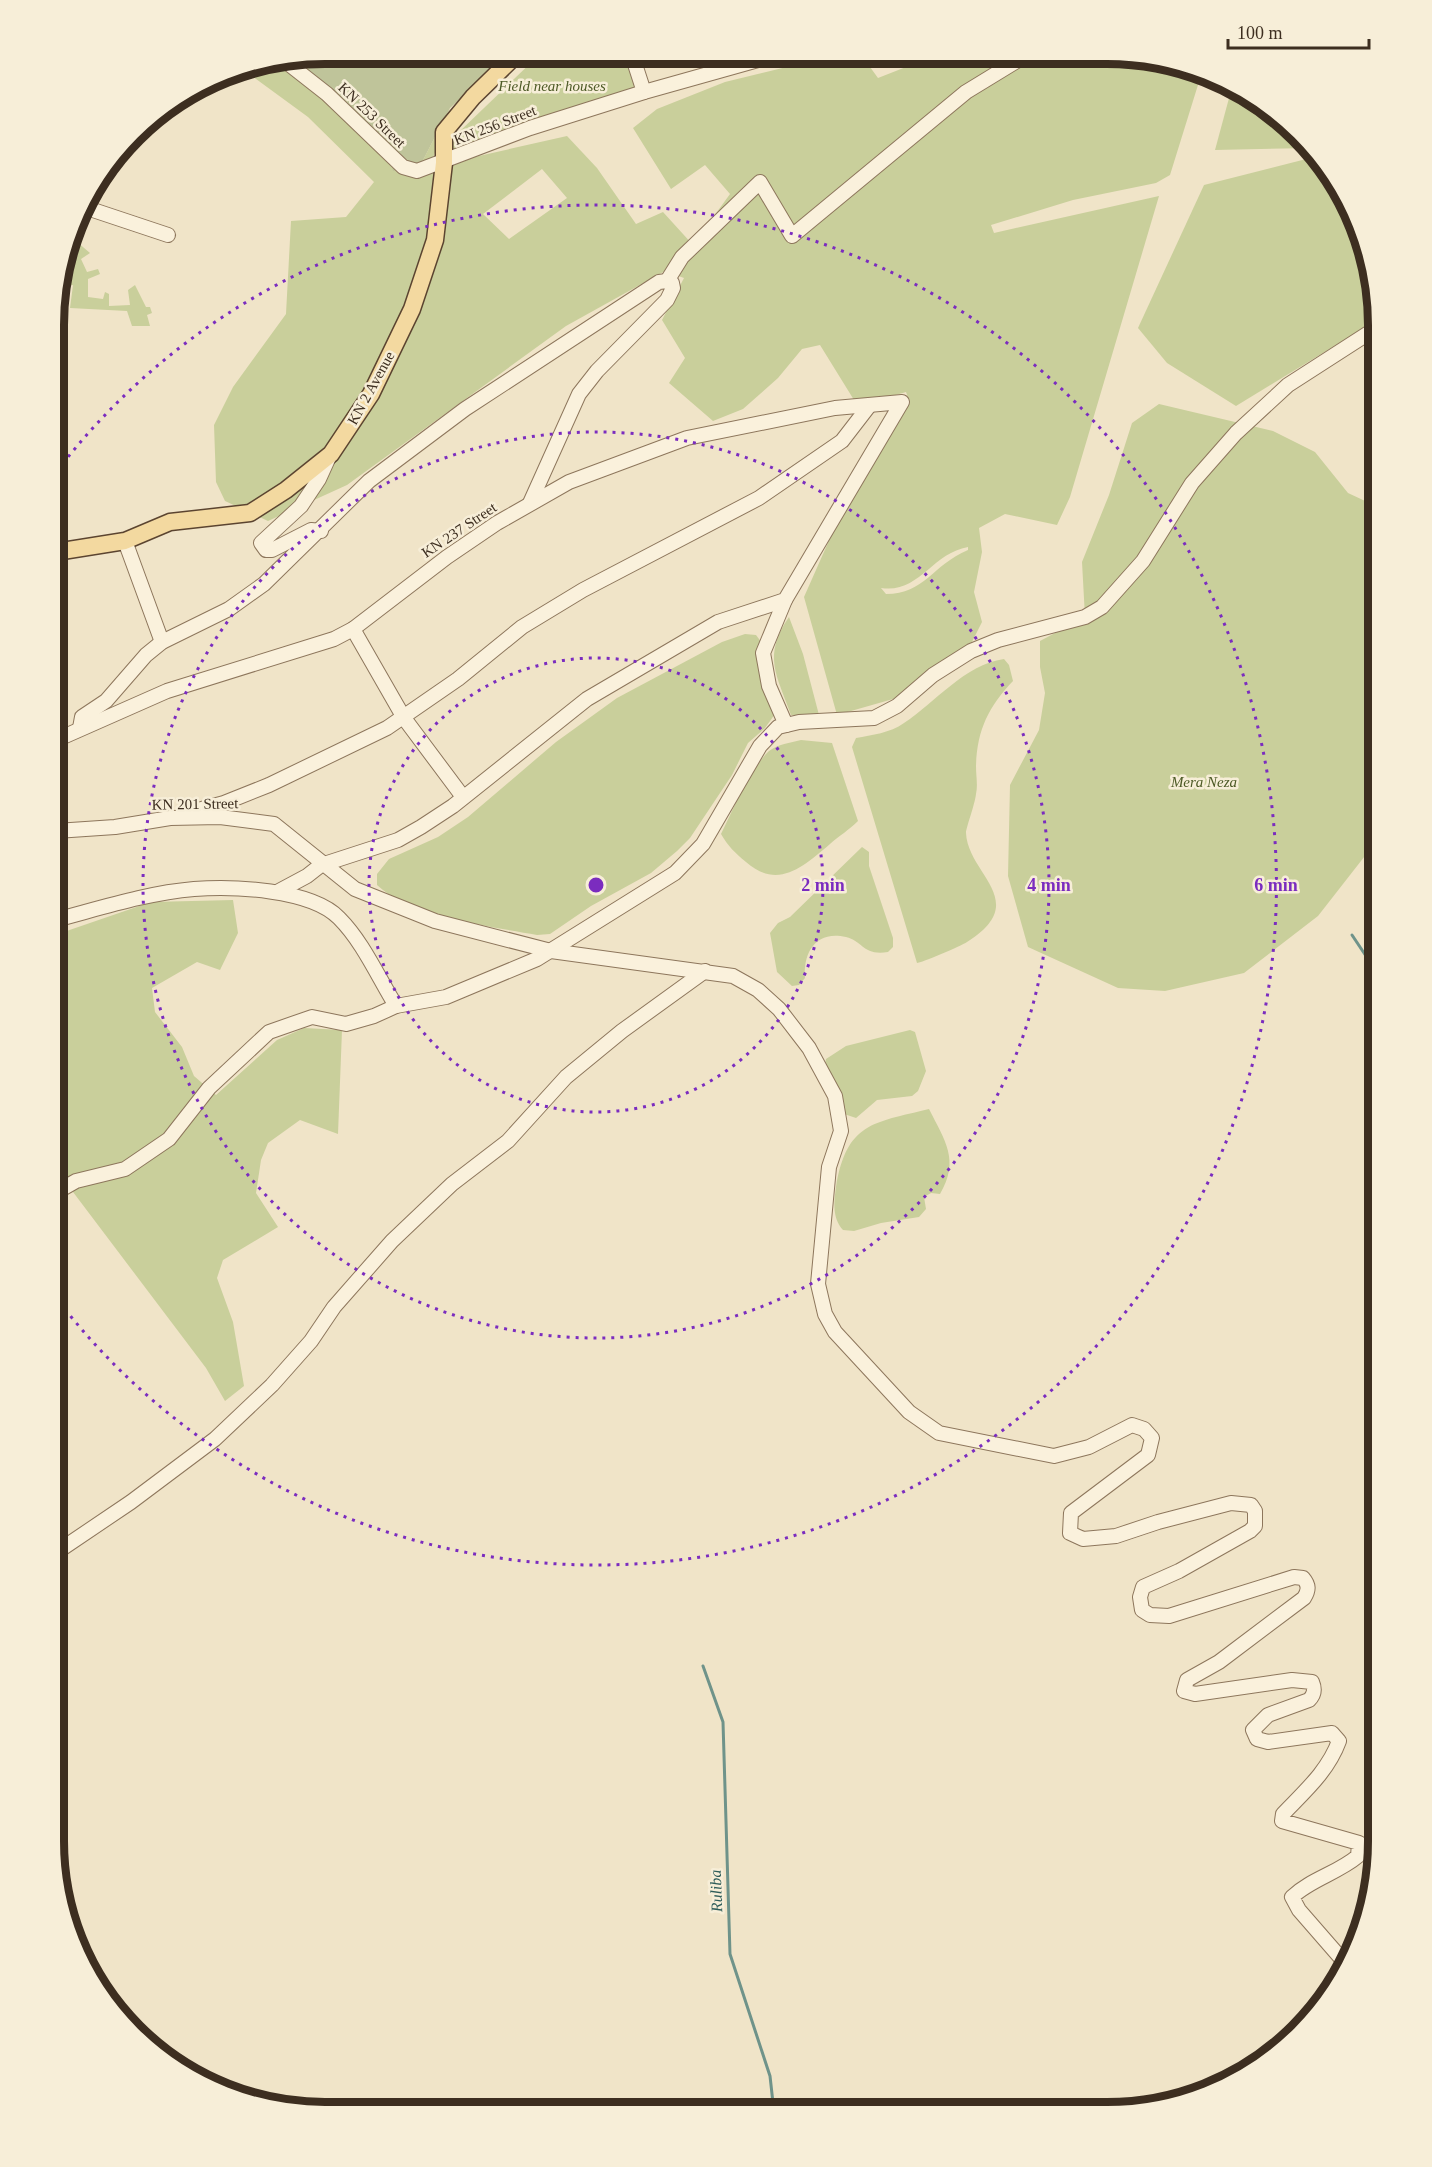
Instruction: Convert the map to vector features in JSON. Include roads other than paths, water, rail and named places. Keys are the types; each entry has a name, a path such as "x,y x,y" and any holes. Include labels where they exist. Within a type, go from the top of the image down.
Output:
{"main road":[{"name":"KN 2 Avenue","path":"64,551 125,541 170,522 250,513 286,490 331,454 371,394 412,309 435,240 444,163 444,132 473,97 507,64"}],"street":[{"path":"635,64 644,92"},
{"name":"KN 256 Street","path":"444,163 530,128 744,64"},
{"path":"80,728 82,717 106,701 146,655 162,642 247,597 321,531 369,481 465,409 659,282 667,280 682,257 760,182 792,236 966,92 1012,64"},
{"name":"KN 253 Street","path":"292,67 327,94 403,167 417,171 444,163"},
{"path":"92,209 168,235"},
{"path":"530,503 579,394 597,371 667,300 673,288 672,283 667,280"},
{"path":"64,1188 76,1181 125,1169 147,1155 169,1138 209,1088 269,1032 312,1017 346,1024 374,1016 396,1006 446,998 550,951 675,873 703,844 760,746 778,727 800,722 874,718 897,706 933,675 970,651 998,640 1085,617 1102,607 1143,561 1166,521 1192,483 1236,433 1288,385 1368,333"},
{"name":"KN 237 Street","path":"64,736 167,691 244,665 297,652 352,629 447,557 530,503 569,482 687,438 767,420 835,408 869,406 901,400 902,405 785,600"},
{"path":"170,818 224,802 269,785 404,718 522,627 583,591 759,498 842,441 869,406"},
{"path":"321,531 311,530 272,550 266,550 261,543 301,506 319,479 331,454"},
{"path":"125,541 162,642"},
{"path":"785,600 763,653 769,686 786,725"},
{"path":"279,891 307,876 321,865 398,840 421,827 463,797 587,699 718,622 785,600"},
{"path":"352,629 404,718 463,797"},
{"name":"KN 201 Street","path":"64,830 170,818 220,817 274,825 321,865 355,889 435,921 550,951 733,976 758,990 779,1009 809,1048 835,1096 841,1131 830,1167 818,1284 825,1314 835,1332 909,1412 939,1433 1054,1456 1089,1447 1132,1425 1144,1429 1152,1438 1148,1455 1071,1513 1070,1533 1083,1539 1116,1536 1158,1522 1231,1503 1251,1505 1255,1511 1255,1526 1250,1531 1179,1571 1143,1587 1140,1597 1142,1610 1150,1615 1169,1616 1294,1577 1303,1578 1308,1584 1308,1592 1304,1598 1219,1662 1187,1680 1184,1691 1195,1694 1292,1680 1312,1682 1314,1695 1309,1700 1268,1716 1253,1730 1257,1739 1268,1743 1332,1733 1339,1741 1334,1756 1323,1772 1283,1814 1282,1821 1359,1844 1358,1856 1348,1864 1301,1888 1292,1897 1299,1910 1341,1956"},
{"path":"64,918 142,898 194,889 279,891 312,902 338,916 361,947 396,1006"},
{"path":"64,1547 131,1502 215,1439 272,1385 311,1341 341,1299 418,1216 452,1184 508,1141 566,1077 622,1031 705,971"}],"waterway":[{"path":"1352,935 1368,959"},
{"name":"Ruliba","path":"703,1666 723,1722 730,1954 770,2076 773,2102"}],"park label":[{"name":"Field near houses","path":"552,86"},
{"name":"Mera Neza","path":"1204,782"}]}
